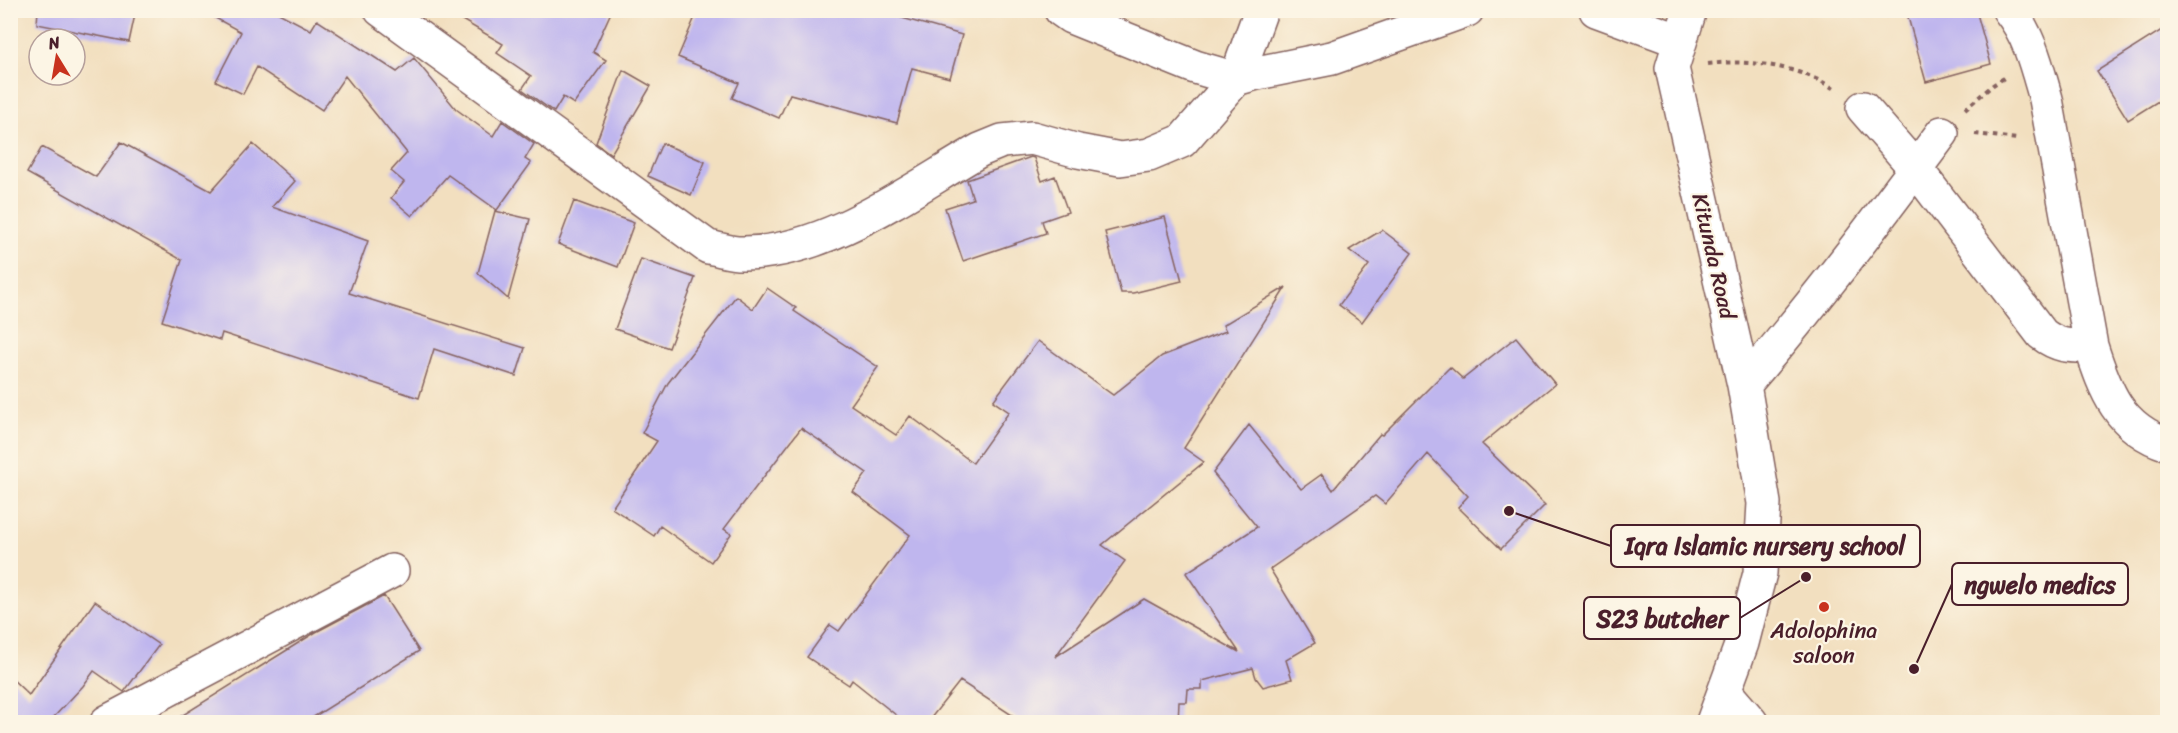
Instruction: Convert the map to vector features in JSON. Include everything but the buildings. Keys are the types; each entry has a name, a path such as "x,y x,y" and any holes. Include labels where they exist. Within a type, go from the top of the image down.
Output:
{"street":[{"path":"381,10 708,247 742,254 776,251 844,229 980,150 1002,141 1032,138 1078,151 1120,159 1149,155 1182,141 1236,79 1261,10"},
{"path":"1061,10 1071,17 1195,67 1236,79 1332,58 1467,10"},
{"path":"1596,10 1685,26"},
{"path":"2009,10 2021,25 2035,60 2046,99 2091,346 2102,381 2119,412 2142,433 2168,444"},
{"name":"Kitunda Road","path":"1685,26 1672,68 1744,385 1764,503 1760,573 1742,643 1713,723"},
{"path":"1863,108 1916,169 2042,334 2054,343 2068,346 2091,346"},
{"path":"1744,385 1806,313 1942,133"},
{"path":"107,723 392,571"},
{"path":"1725,692 1751,723"}],"path":[{"path":"1942,133 1967,106 1993,85 2035,60"}],"place":[{"name":"Iqra Islamic nursery school","path":"1509,511"},
{"name":"S23 butcher","path":"1806,577"},
{"name":"Adolophina saloon","path":"1824,607"},
{"name":"ngwelo medics","path":"1914,669"}]}
